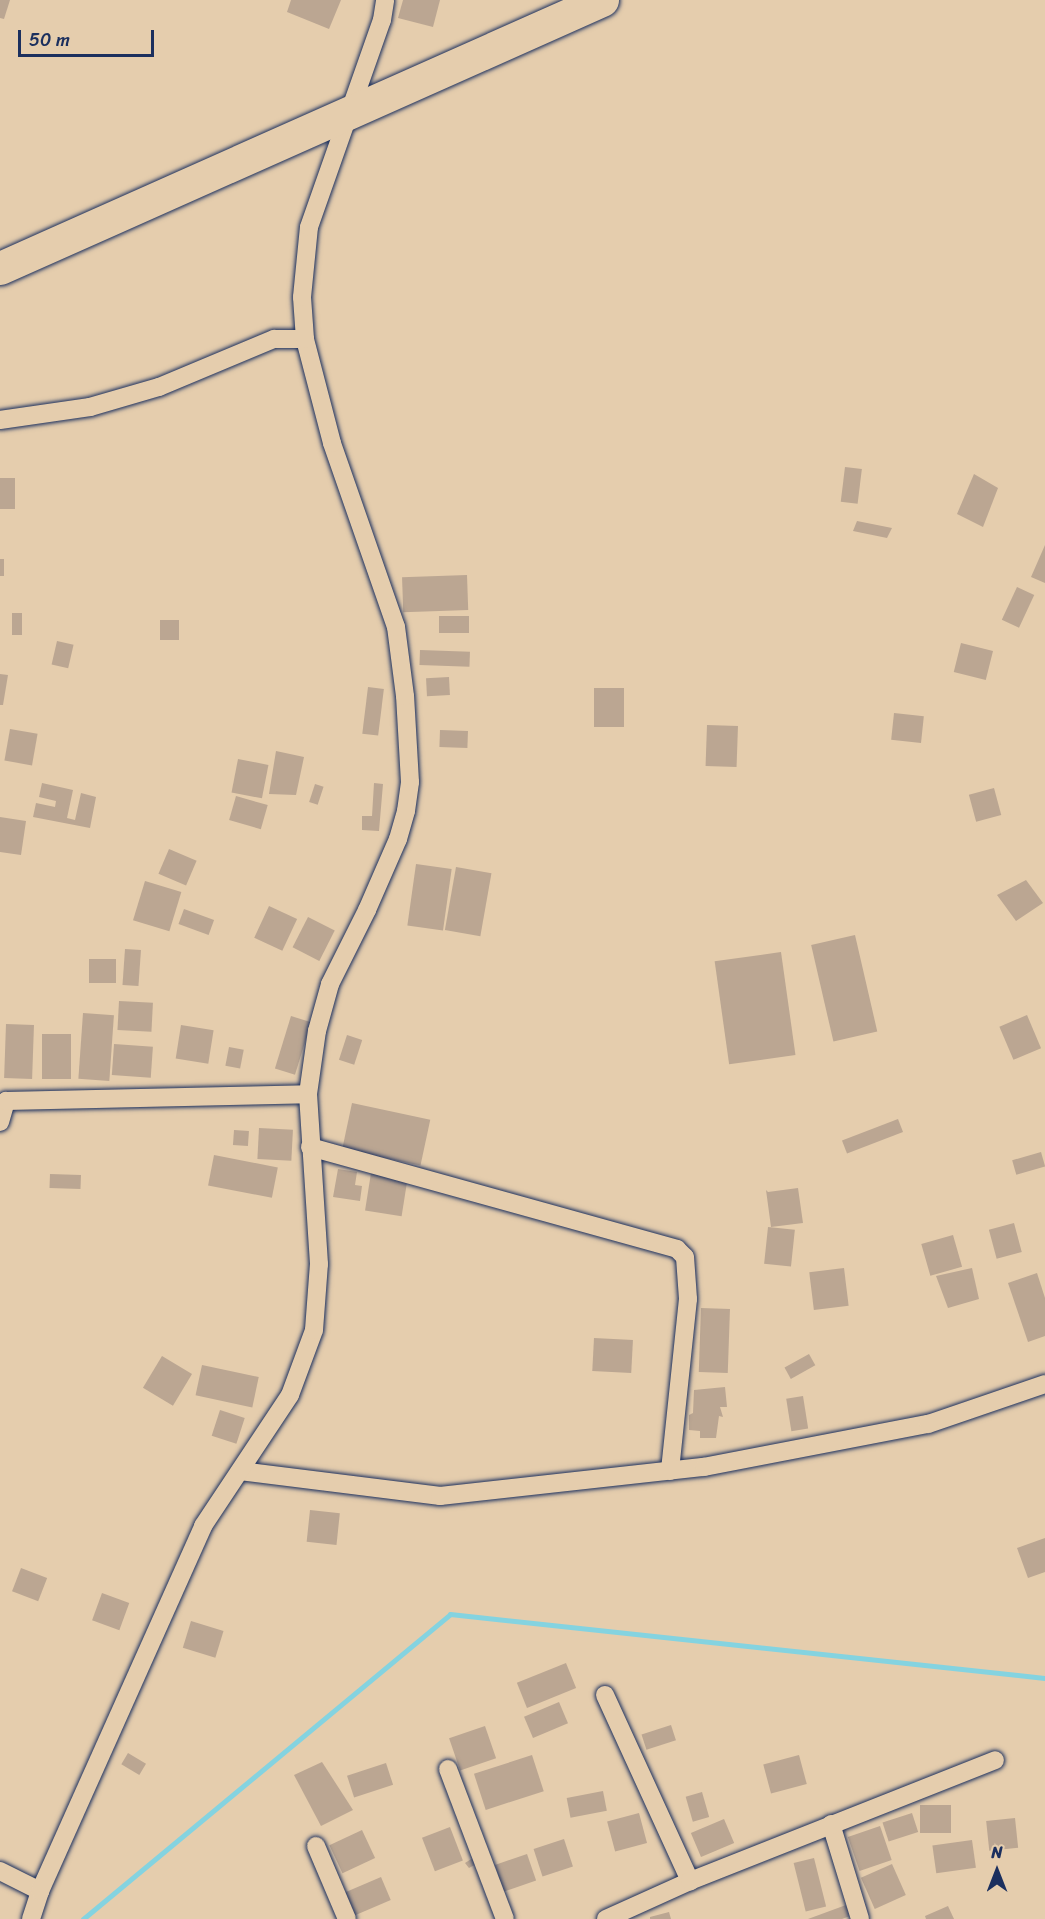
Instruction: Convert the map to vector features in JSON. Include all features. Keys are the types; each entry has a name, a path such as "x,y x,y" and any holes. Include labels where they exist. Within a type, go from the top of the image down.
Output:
{"highway":[{"path":"0,267 602,0"}],"street":[{"path":"31,1919 40,1891 203,1526 290,1395 314,1330 319,1264 308,1094 316,1031 330,984 367,910 398,839 406,811 410,782 405,696 396,627 332,443 305,339 302,297 309,226 382,20 385,0"},
{"path":"0,420 90,407 159,387 274,339 305,339"},
{"path":"0,1122 3,1100 308,1094"},
{"path":"310,1147 677,1249 685,1257 688,1299 670,1471"},
{"path":"240,1471 440,1496 704,1467 928,1424 1045,1384"},
{"path":"605,1695 690,1881"},
{"path":"606,1919 690,1881 994,1760"},
{"path":"448,1769 505,1919"},
{"path":"831,1824 860,1919"},
{"path":"316,1846 348,1919"},
{"path":"0,1871 40,1891"}],"building":[{"path":"0,0 10,0 4,19 0,18"},
{"path":"291,0 341,0 329,29 287,12"},
{"path":"403,0 440,0 433,27 398,18"},
{"path":"845,467 862,469 858,504 841,502"},
{"path":"974,474 998,488 983,527 957,514"},
{"path":"0,478 15,478 15,509 0,509"},
{"path":"857,521 892,528 887,538 853,531"},
{"path":"1045,545 1045,583 1031,577"},
{"path":"0,559 4,559 4,576 0,576"},
{"path":"467,575 468,610 403,612 402,577"},
{"path":"1017,587 1034,595 1019,628 1002,620"},
{"path":"12,613 22,613 22,635 12,635"},
{"path":"439,616 469,616 469,633 439,633"},
{"path":"160,620 179,620 179,640 160,640"},
{"path":"57,641 74,645 68,668 52,664"},
{"path":"961,643 993,651 986,680 954,672"},
{"path":"420,650 470,652 469,667 419,665"},
{"path":"0,674 8,675 3,705 0,705"},
{"path":"449,677 450,695 427,696 426,678"},
{"path":"368,687 384,689 378,736 362,734"},
{"path":"594,688 624,688 624,727 594,727"},
{"path":"894,713 924,716 921,743 891,740"},
{"path":"707,725 738,726 737,767 706,766"},
{"path":"10,729 38,734 32,765 4,761"},
{"path":"440,730 468,731 467,748 439,747"},
{"path":"276,751 304,757 296,795 269,794"},
{"path":"238,759 268,765 262,798 232,792"},
{"path":"42,783 73,790 67,818 75,820 81,793 96,797 90,828 33,817 36,803 55,807 56,801 39,797"},
{"path":"374,783 383,784 379,831 362,830 362,816 372,816"},
{"path":"315,784 324,787 318,805 309,802"},
{"path":"994,788 1001,815 976,822 969,795"},
{"path":"236,796 268,805 261,829 229,820"},
{"path":"0,817 26,821 21,855 0,852"},
{"path":"169,849 197,861 186,886 158,874"},
{"path":"416,864 452,869 443,930 407,925"},
{"path":"456,867 491,873 480,936 445,930"},
{"path":"1026,880 1043,903 1016,921 997,895"},
{"path":"145,881 181,892 169,931 133,920"},
{"path":"269,906 297,919 282,951 254,938"},
{"path":"184,909 214,920 209,935 179,924"},
{"path":"308,917 335,931 319,961 293,947"},
{"path":"855,935 877,1031 833,1042 811,945"},
{"path":"125,949 141,950 138,986 122,985"},
{"path":"781,952 795,1055 729,1064 715,961"},
{"path":"89,959 116,959 116,983 89,983"},
{"path":"119,1001 153,1003 151,1032 117,1030"},
{"path":"83,1013 114,1015 109,1081 78,1079"},
{"path":"1027,1015 1041,1048 1013,1060 999,1027"},
{"path":"291,1016 311,1022 295,1075 275,1069"},
{"path":"6,1024 34,1025 32,1079 4,1078"},
{"path":"181,1025 214,1030 208,1064 176,1059"},
{"path":"42,1034 71,1034 71,1079 42,1079"},
{"path":"347,1035 362,1040 354,1065 339,1060"},
{"path":"114,1044 153,1047 151,1078 112,1075"},
{"path":"229,1047 244,1050 240,1069 225,1066"},
{"path":"352,1103 430,1120 420,1166 342,1149"},
{"path":"898,1119 903,1132 847,1154 842,1141"},
{"path":"259,1128 293,1130 291,1161 257,1159"},
{"path":"234,1130 249,1131 248,1146 233,1145"},
{"path":"1041,1152 1045,1166 1016,1175 1012,1160"},
{"path":"214,1155 278,1167 272,1198 208,1185"},
{"path":"338,1169 357,1172 355,1185 362,1186 360,1201 333,1197"},
{"path":"371,1173 408,1179 402,1216 365,1211"},
{"path":"50,1174 81,1175 80,1189 50,1188"},
{"path":"798,1188 803,1223 771,1227 766,1190 768,1192"},
{"path":"1014,1223 1022,1252 997,1259 989,1230"},
{"path":"768,1227 795,1230 791,1267 764,1264"},
{"path":"953,1235 962,1267 930,1276 921,1244"},
{"path":"844,1268 849,1306 814,1310 809,1272"},
{"path":"972,1268 979,1299 948,1308 936,1276"},
{"path":"1037,1273 1045,1298 1045,1336 1028,1342 1008,1283"},
{"path":"701,1308 730,1309 728,1373 699,1372"},
{"path":"594,1338 633,1340 631,1373 592,1371"},
{"path":"809,1354 815,1365 791,1379 785,1368"},
{"path":"162,1356 192,1374 173,1406 143,1388"},
{"path":"202,1365 259,1377 252,1407 196,1395"},
{"path":"725,1387 727,1407 720,1407 723,1417 719,1416 716,1438 700,1438 700,1431 689,1430 689,1415 693,1413 694,1390"},
{"path":"803,1396 808,1429 791,1431 786,1399"},
{"path":"220,1410 245,1418 236,1444 212,1436"},
{"path":"310,1510 340,1513 336,1545 307,1542"},
{"path":"1045,1538 1045,1572 1028,1578 1017,1548"},
{"path":"21,1568 47,1578 38,1601 12,1591"},
{"path":"102,1593 129,1603 119,1630 92,1620"},
{"path":"191,1621 224,1631 215,1658 183,1648"},
{"path":"566,1663 576,1688 527,1708 517,1683"},
{"path":"559,1702 568,1723 533,1738 524,1717"},
{"path":"671,1725 676,1740 646,1750 642,1735"},
{"path":"485,1726 496,1758 460,1771 449,1738"},
{"path":"128,1753 146,1764 139,1775 121,1764"},
{"path":"532,1755 544,1791 486,1810 474,1774"},
{"path":"799,1755 807,1784 771,1794 763,1765"},
{"path":"322,1762 353,1810 321,1826 294,1775"},
{"path":"386,1763 393,1785 354,1798 347,1776"},
{"path":"603,1791 607,1811 570,1818 567,1798"},
{"path":"702,1792 709,1817 693,1822 686,1797"},
{"path":"920,1805 951,1805 951,1833 920,1833"},
{"path":"639,1813 647,1843 615,1851 607,1822"},
{"path":"912,1813 918,1832 889,1842 883,1823"},
{"path":"1015,1818 1018,1848 989,1851 986,1821"},
{"path":"724,1819 734,1843 701,1857 691,1833"},
{"path":"880,1826 892,1860 860,1871 848,1837"},
{"path":"450,1827 463,1861 435,1871 422,1838"},
{"path":"362,1830 375,1858 342,1873 329,1845"},
{"path":"564,1839 573,1867 543,1876 534,1849"},
{"path":"972,1840 976,1868 936,1873 932,1846"},
{"path":"527,1854 536,1880 504,1892 495,1865"},
{"path":"476,1856 480,1862 469,1868 465,1863"},
{"path":"814,1858 826,1907 806,1912 794,1863"},
{"path":"892,1864 906,1895 875,1909 861,1878"},
{"path":"381,1877 391,1900 354,1916 344,1893"},
{"path":"846,1905 850,1916 842,1919 808,1919"},
{"path":"948,1906 954,1919 926,1919 925,1916"},
{"path":"669,1912 671,1919 650,1919 650,1917"}],"waterway":[{"path":"83,1919 450,1614 1045,1678"}]}
